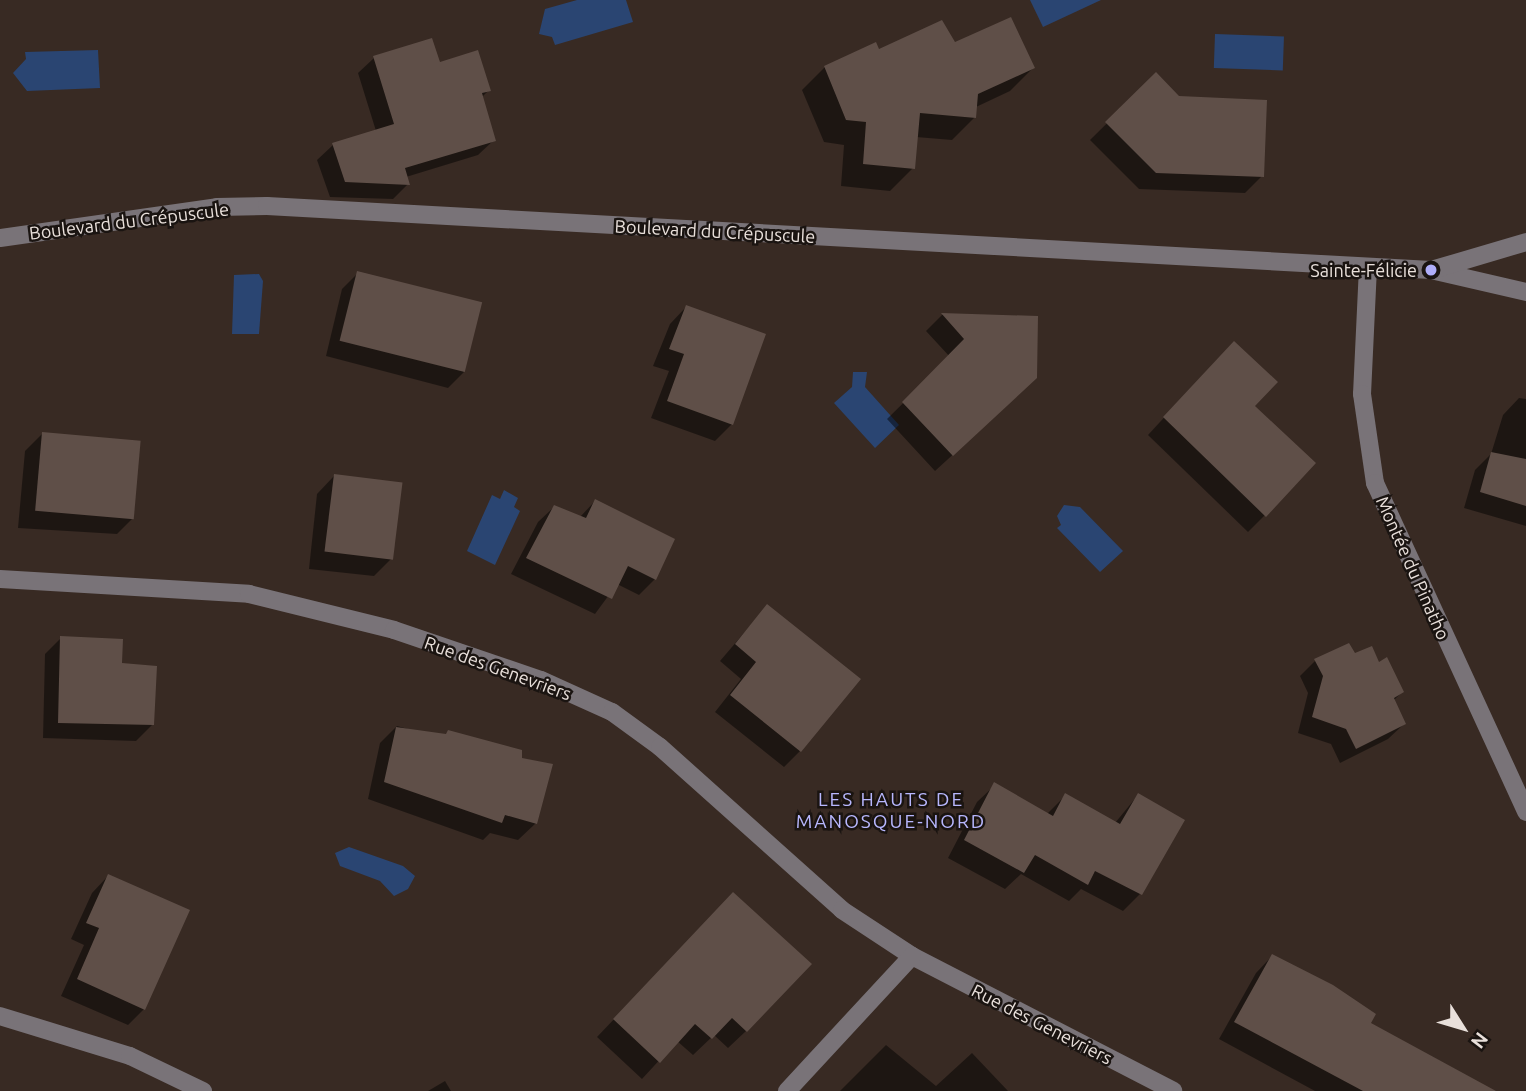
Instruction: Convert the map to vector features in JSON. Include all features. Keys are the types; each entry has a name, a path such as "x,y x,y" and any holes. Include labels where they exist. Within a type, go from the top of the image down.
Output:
{"street":[{"name":"Boulevard du Crépuscule","path":"0,238 216,207 267,206 1432,270"},
{"path":"1432,270 1526,242"},
{"name":"Montée du Pinatho","path":"1368,267 1362,394 1375,483 1526,812"},
{"path":"1432,270 1526,292"},
{"name":"Rue des Genevriers","path":"0,579 249,594 394,630 541,680 611,712 660,747 795,873 842,910 912,956 1173,1091"},
{"path":"788,1091 912,956"},
{"path":"0,1016 130,1056 203,1091"}],"water":[{"path":"577,0 626,0 633,22 555,45 552,37 539,34 545,9"},
{"path":"1030,0 1101,0 1043,27"},
{"path":"1215,34 1284,36 1283,70 1214,68"},
{"path":"98,50 100,88 27,91 13,73 26,59 25,52"},
{"path":"259,274 263,281 259,334 232,334 234,275"},
{"path":"853,372 867,372 865,387 899,425 875,448 834,403 852,387"},
{"path":"504,490 518,498 514,507 520,511 495,565 467,551 492,495 500,499"},
{"path":"1064,505 1080,507 1123,551 1100,572 1057,528 1061,525 1057,516"},
{"path":"349,847 403,866 415,876 408,889 394,896 380,881 340,866 335,853"}],"building":[{"path":"1011,17 1035,68 978,94 976,118 920,113 915,169 863,164 866,122 846,120 824,66 876,42 879,49 942,20 955,42"},
{"path":"432,38 440,62 478,50 491,91 482,93 496,141 405,168 410,185 345,182 332,143 394,124 373,56"},
{"path":"1156,72 1179,96 1267,100 1264,177 1156,173 1105,122"},
{"path":"357,271 482,302 465,372 340,341"},
{"path":"686,305 766,334 733,425 667,401 684,354 669,349"},
{"path":"941,313 1038,316 1037,378 953,456 902,402 964,339"},
{"path":"1234,341 1278,382 1255,406 1316,463 1266,517 1163,417"},
{"path":"42,432 141,441 134,519 35,511"},
{"path":"1491,452 1526,459 1526,506 1480,492"},
{"path":"334,474 402,482 393,560 324,551"},
{"path":"595,499 675,539 656,580 628,566 612,599 526,558 554,505 586,518"},
{"path":"767,604 861,679 801,752 730,695 756,662 735,644"},
{"path":"60,636 123,639 122,663 157,666 154,725 58,723"},
{"path":"1349,643 1355,653 1372,646 1379,662 1387,657 1404,692 1394,698 1406,724 1356,749 1346,729 1312,717 1323,676 1314,659"},
{"path":"396,727 446,734 448,730 522,750 522,758 553,764 537,824 505,815 502,823 384,782"},
{"path":"994,782 1053,816 1065,793 1120,824 1138,793 1185,820 1142,895 1095,871 1088,885 1035,855 1024,873 964,840"},
{"path":"108,874 190,910 145,1010 77,979 99,928 86,923"},
{"path":"733,892 812,964 747,1032 732,1018 712,1039 695,1024 660,1063 613,1019"},
{"path":"1272,954 1333,985 1376,1014 1371,1023 1496,1091 1363,1091 1234,1022"}],"place":[{"name":"Sainte-Félicie","path":"1431,270"}],"district":[{"name":"LES HAUTS DE MANOSQUE-NORD","path":"891,811"}]}
